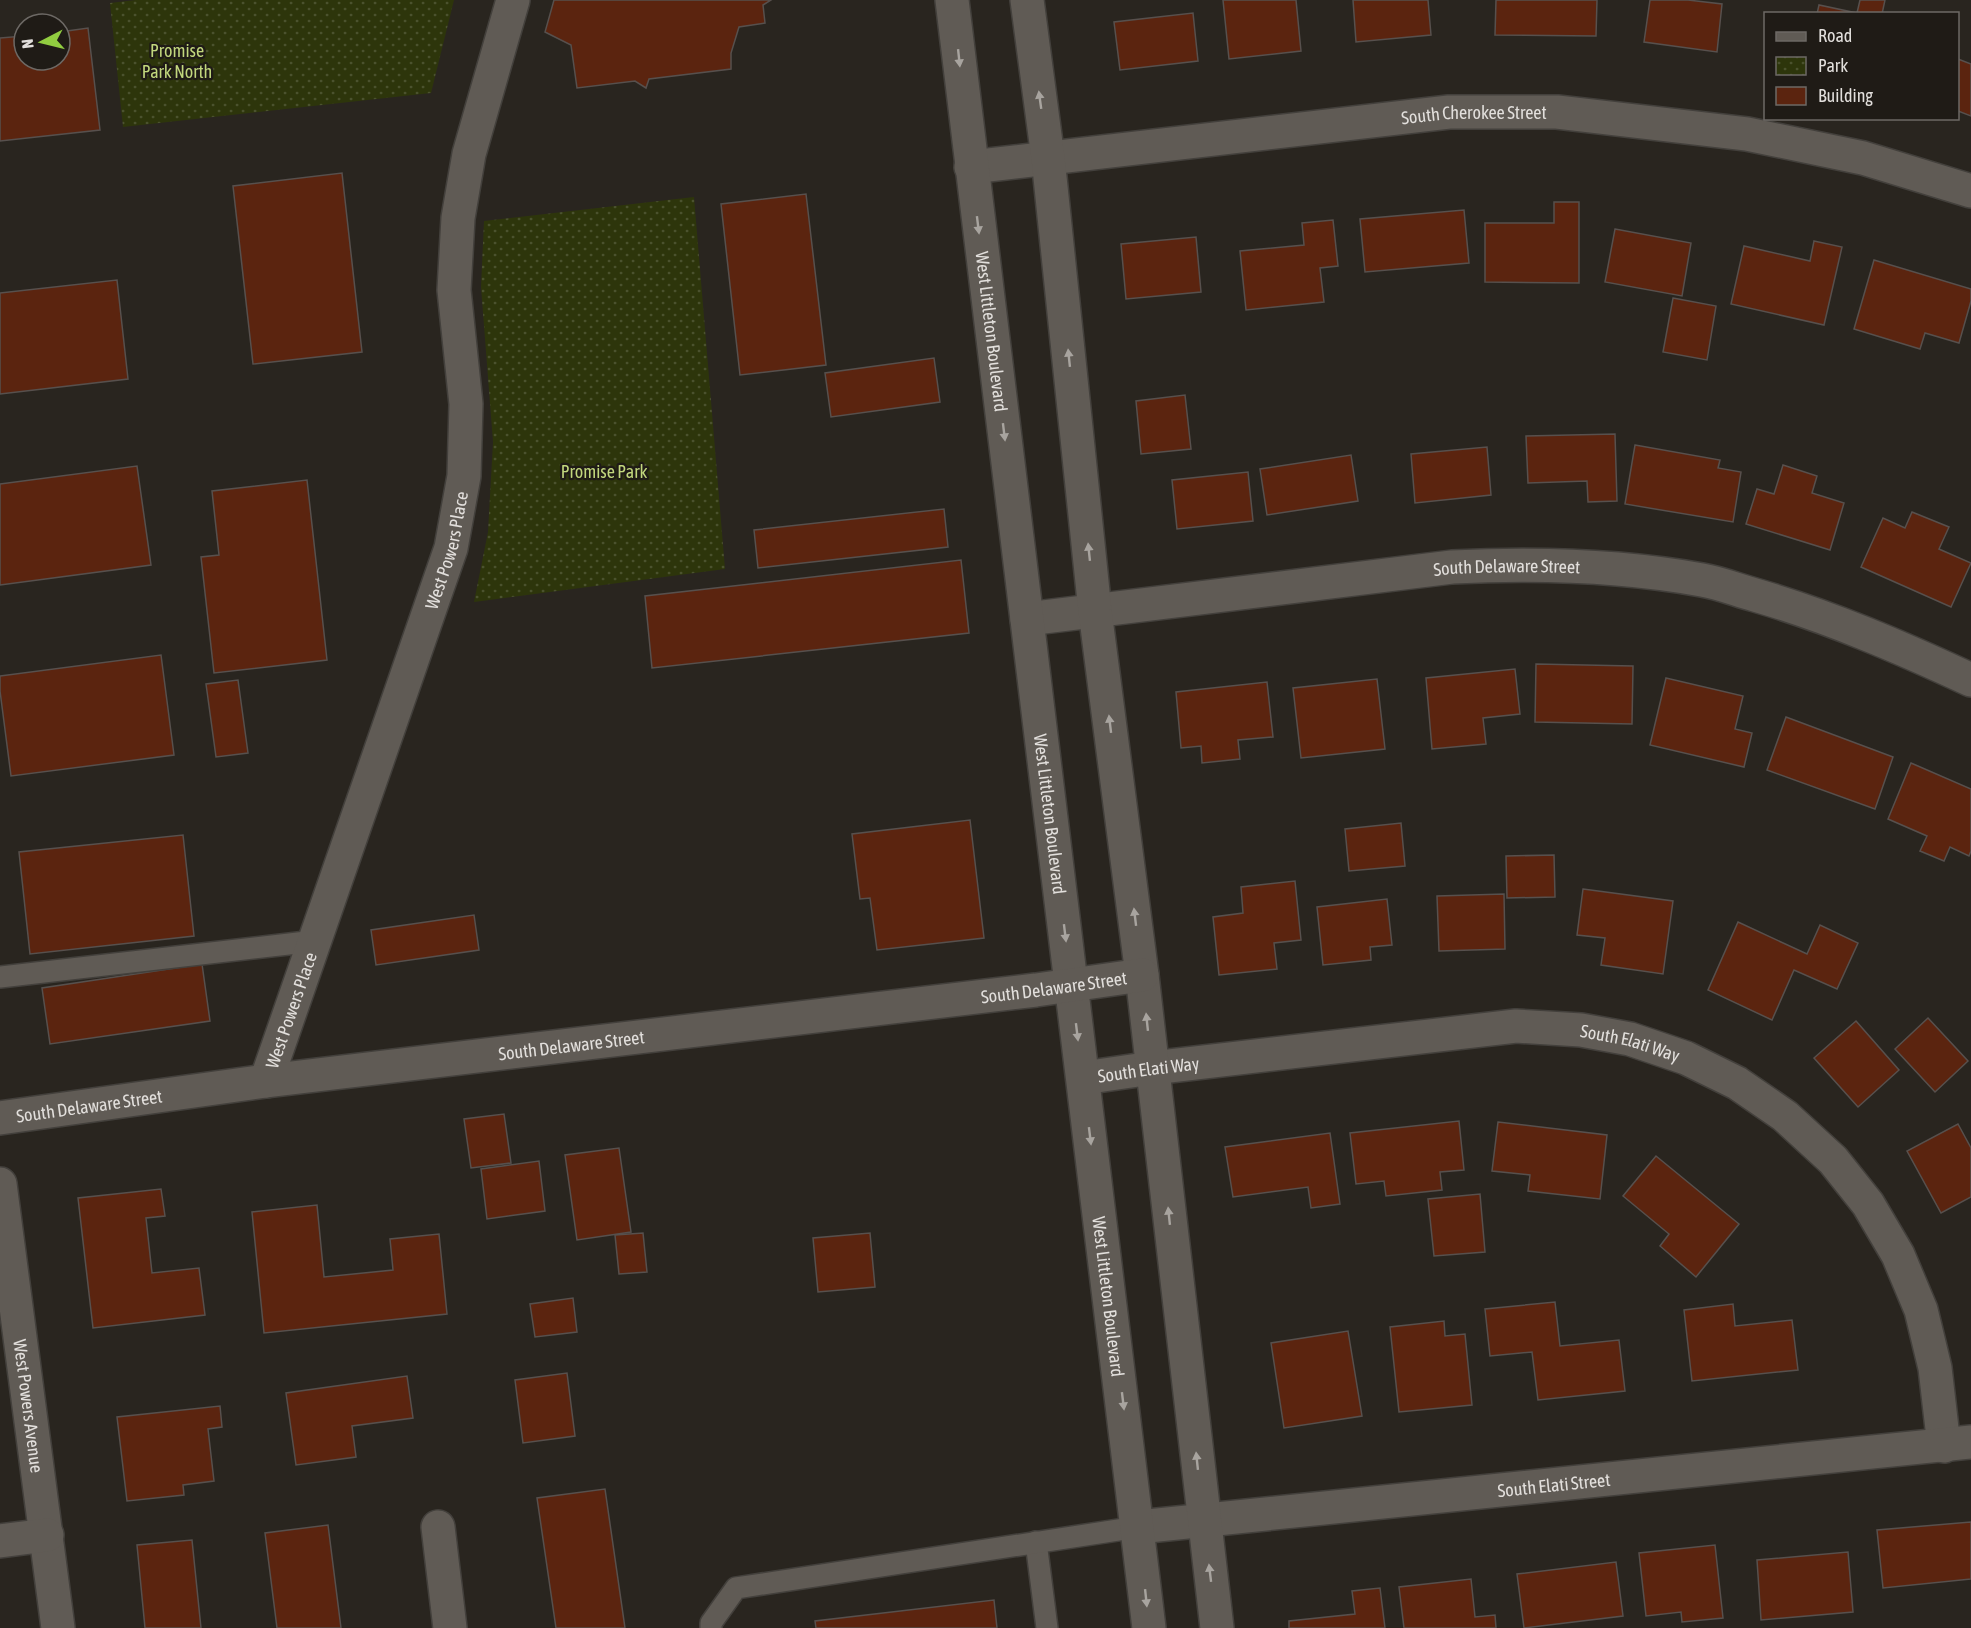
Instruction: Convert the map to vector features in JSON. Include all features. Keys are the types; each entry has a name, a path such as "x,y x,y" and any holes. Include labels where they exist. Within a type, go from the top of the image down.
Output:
{"street":[{"name":"West Powers Place","path":"266,1081 451,548 464,476 466,404 454,290 458,218 469,154 513,0"},
{"name":"West Littleton Boulevard","path":"952,0 1149,1628"},
{"path":"1027,0 1048,158 1095,610 1142,975 1217,1628"},
{"name":"South Cherokee Street","path":"971,167 1449,112 1557,112 1747,134 1863,158 1971,190"},
{"name":"South Delaware Street","path":"1027,619 1452,567 1520,564 1604,567 1704,580 1800,608 1895,644 1971,680"},
{"name":"South Delaware Street","path":"0,1118 266,1081 1142,975"},
{"name":"South Elati Way","path":"1083,1078 1516,1026 1581,1030 1630,1039 1686,1058 1737,1083 1785,1116 1833,1160 1868,1204 1898,1255 1921,1310 1935,1368 1958,1444"},
{"name":"West Powers Avenue","path":"0,1184 58,1628"},
{"name":"South Elati Street","path":"1138,1527 1958,1444"},
{"path":"438,1527 450,1628"},
{"path":"0,1541 47,1535"}],"lane":[{"path":"0,977 315,941"},
{"path":"711,1628 711,1623 736,1588 1138,1527"},
{"path":"1036,1542 1047,1628"}],"green space":[{"name":"Promise Park North","path":"136,0 454,0 431,93 123,127 110,3"},
{"name":"Promise Park","path":"694,197 725,569 474,602 488,532 493,442 481,287 484,221"}],"building":[{"path":"554,0 771,0 763,5 765,23 739,27 731,53 731,69 649,79 646,88 635,81 577,88 571,45 545,32"},
{"path":"1223,0 1296,0 1301,51 1229,59"},
{"path":"1353,0 1428,0 1431,35 1356,42"},
{"path":"1496,0 1597,0 1596,36 1495,35"},
{"path":"1650,0 1688,0 1722,4 1717,52 1644,42"},
{"path":"1860,0 1885,0 1882,12 1857,12"},
{"path":"1819,5 1852,12 1817,12"},
{"path":"1193,13 1198,61 1120,70 1114,22"},
{"path":"88,28 100,130 0,141 0,38 12,37 12,72 72,72 72,30"},
{"path":"1959,59 1971,64 1971,116 1959,111"},
{"path":"342,173 362,352 253,364 233,186"},
{"path":"806,194 826,365 740,375 721,204"},
{"path":"1554,202 1579,202 1579,283 1485,282 1485,223 1554,223"},
{"path":"1464,210 1469,263 1365,272 1360,219"},
{"path":"1333,220 1338,266 1320,268 1324,302 1246,310 1240,251 1304,245 1302,223"},
{"path":"1615,229 1691,243 1682,296 1605,282"},
{"path":"1196,237 1201,292 1126,299 1121,244"},
{"path":"1814,241 1842,247 1824,325 1731,304 1744,246 1810,261"},
{"path":"1874,260 1971,289 1971,301 1959,343 1925,333 1920,349 1854,329"},
{"path":"117,280 128,379 0,394 0,293"},
{"path":"1673,298 1716,306 1707,360 1663,352"},
{"path":"934,358 940,402 831,417 825,373"},
{"path":"1185,395 1191,449 1141,454 1136,401"},
{"path":"1615,434 1617,501 1588,502 1587,481 1528,483 1526,436"},
{"path":"1635,445 1720,460 1718,468 1741,472 1733,522 1625,504"},
{"path":"1487,447 1491,495 1415,503 1411,454"},
{"path":"1351,455 1358,501 1267,515 1260,469"},
{"path":"1783,465 1817,476 1812,493 1844,503 1830,550 1746,524 1757,489 1774,494"},
{"path":"137,466 151,565 0,585 0,484"},
{"path":"1248,472 1253,521 1177,529 1172,480"},
{"path":"307,480 327,660 214,673 201,557 219,555 212,491"},
{"path":"944,509 948,547 758,568 754,530"},
{"path":"1912,512 1949,527 1939,549 1971,563 1951,607 1861,567 1883,518 1905,528"},
{"path":"961,560 969,633 652,668 645,596"},
{"path":"161,655 174,755 11,776 0,676"},
{"path":"1536,664 1633,666 1632,724 1535,722"},
{"path":"1515,669 1520,714 1483,718 1486,744 1432,749 1426,678"},
{"path":"1666,678 1743,696 1735,729 1752,733 1744,767 1650,745"},
{"path":"1377,679 1385,749 1301,758 1293,688"},
{"path":"238,680 248,753 216,757 206,684"},
{"path":"1267,682 1273,737 1238,740 1240,759 1202,763 1201,746 1181,748 1176,692"},
{"path":"1786,717 1893,757 1875,809 1767,770"},
{"path":"1911,763 1971,789 1971,851 1969,856 1950,847 1944,861 1920,851 1927,836 1888,819"},
{"path":"970,820 984,938 877,950 870,898 860,899 852,834"},
{"path":"1401,823 1405,866 1349,871 1345,829"},
{"path":"183,835 194,936 30,954 19,852"},
{"path":"1554,855 1555,897 1507,898 1506,856"},
{"path":"1295,881 1301,940 1274,943 1277,969 1219,975 1213,917 1243,913 1241,887"},
{"path":"1583,889 1673,901 1663,974 1601,965 1605,938 1577,935"},
{"path":"1504,894 1505,949 1439,951 1437,896"},
{"path":"1387,899 1392,945 1370,947 1371,960 1323,965 1317,907"},
{"path":"474,915 479,950 376,965 371,930"},
{"path":"1738,922 1807,954 1820,925 1858,943 1837,989 1794,970 1772,1020 1708,990"},
{"path":"202,964 210,1021 50,1044 42,988"},
{"path":"1928,1018 1968,1061 1935,1092 1895,1049"},
{"path":"1856,1021 1899,1070 1858,1107 1814,1058"},
{"path":"504,1114 511,1163 471,1168 464,1119"},
{"path":"1459,1121 1464,1170 1440,1172 1442,1190 1386,1196 1384,1181 1356,1184 1350,1133"},
{"path":"1498,1122 1607,1135 1600,1199 1528,1191 1530,1175 1492,1171"},
{"path":"1958,1124 1971,1148 1971,1197 1941,1213 1907,1151"},
{"path":"1330,1133 1340,1204 1311,1208 1308,1187 1233,1197 1225,1147"},
{"path":"619,1148 631,1232 577,1240 565,1155"},
{"path":"1656,1156 1739,1224 1696,1277 1660,1246 1669,1234 1623,1196"},
{"path":"539,1161 545,1211 487,1219 481,1169"},
{"path":"161,1189 165,1216 146,1218 152,1273 199,1268 205,1315 93,1328 78,1198"},
{"path":"1480,1194 1485,1252 1434,1256 1428,1199"},
{"path":"317,1205 324,1277 393,1270 390,1239 439,1234 447,1314 264,1333 252,1212"},
{"path":"643,1233 647,1272 619,1274 615,1235"},
{"path":"870,1233 875,1287 818,1292 813,1238"},
{"path":"573,1298 577,1332 535,1337 530,1304"},
{"path":"1555,1302 1560,1346 1619,1340 1625,1391 1538,1400 1532,1352 1490,1356 1485,1309"},
{"path":"1733,1304 1735,1326 1792,1320 1798,1370 1692,1381 1684,1310"},
{"path":"1444,1321 1445,1336 1465,1334 1472,1405 1399,1412 1390,1327"},
{"path":"1348,1331 1362,1416 1284,1428 1271,1343"},
{"path":"567,1373 575,1436 523,1443 515,1380"},
{"path":"407,1376 413,1418 352,1426 356,1457 296,1465 286,1393"},
{"path":"220,1406 222,1427 208,1429 214,1481 183,1485 184,1495 127,1501 117,1417"},
{"path":"605,1489 625,1628 556,1628 537,1498"},
{"path":"1971,1522 1971,1579 1883,1588 1877,1530"},
{"path":"328,1525 341,1628 277,1628 265,1533"},
{"path":"192,1540 201,1628 145,1628 137,1545"},
{"path":"1715,1545 1723,1618 1682,1622 1681,1612 1646,1616 1639,1553"},
{"path":"1848,1552 1853,1612 1761,1620 1757,1560"},
{"path":"1616,1562 1623,1616 1524,1628 1517,1574"},
{"path":"1471,1579 1475,1617 1495,1615 1496,1628 1404,1628 1399,1587"},
{"path":"1380,1588 1385,1628 1289,1628 1289,1621 1355,1614 1352,1591"},
{"path":"994,1600 997,1628 816,1628 815,1621"}]}
